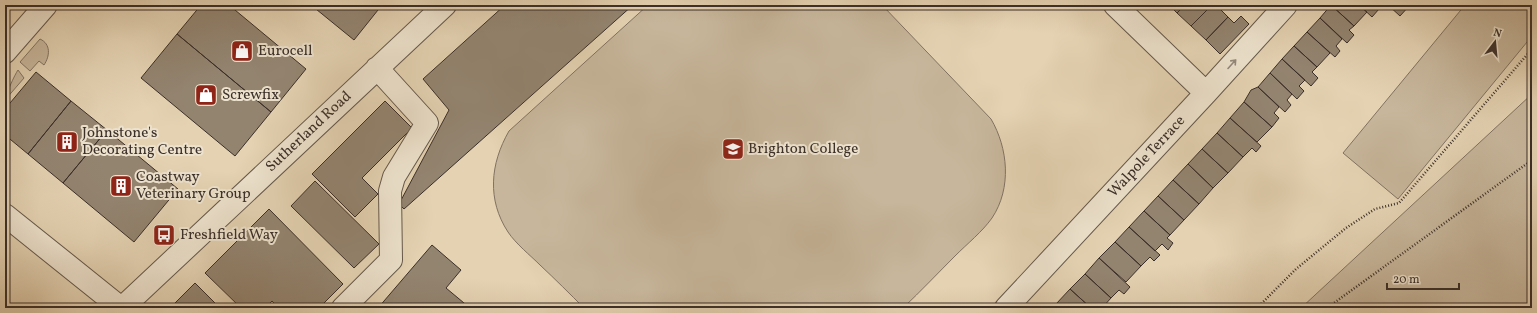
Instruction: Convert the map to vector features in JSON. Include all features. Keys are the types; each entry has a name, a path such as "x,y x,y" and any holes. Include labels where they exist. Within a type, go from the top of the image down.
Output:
{"street":[{"path":"5,52 46,5"},
{"name":"Sutherland Road","path":"122,308 445,5"},
{"path":"1115,5 1206,93"},
{"name":"Walpole Terrace","path":"1006,308 1286,5"},
{"path":"343,308 391,260 390,191 394,177 427,123 377,68"},
{"path":"5,215 122,308"}],"path":[{"path":"1257,308 1296,269 1346,228 1375,209 1399,203 1532,49"},
{"path":"1327,308 1532,160"}],"shaded area":[{"path":"648,5 882,5 991,119 997,130 1004,155 1005,181 1003,194 992,218 979,233 903,308 584,308 519,245 508,232 501,220 494,195 495,169 498,156 509,131"},
{"path":"1465,5 1532,5 1532,36 1398,199 1343,153"},
{"path":"40,39 44,41 48,47 47,58 44,65 39,61 30,71 20,62"},
{"path":"18,70 24,78 5,100 10,85"},
{"path":"1532,94 1532,308 1301,308"}],"building":[{"name":"Eurocell","path":"201,5 229,5 306,69 271,112 177,34"},
{"path":"311,5 382,5 354,40"},
{"path":"505,5 633,5 404,209 399,204 449,110 423,79"},
{"path":"1169,5 1185,5 1177,13"},
{"path":"1185,5 1212,5 1191,26 1177,13"},
{"path":"1212,5 1225,5 1221,10 1228,17 1206,40 1191,26"},
{"path":"1331,5 1354,26 1349,30 1354,35 1347,43 1320,18"},
{"path":"1331,5 1359,5 1367,12 1354,26"},
{"path":"1359,5 1375,5 1379,9 1372,17"},
{"path":"1388,5 1410,5 1400,16"},
{"path":"1241,16 1249,24 1220,54 1206,40 1228,17 1234,23"},
{"path":"1320,18 1342,39 1336,46 1340,51 1335,57 1307,32"},
{"path":"1307,32 1330,53 1317,67 1294,46"},
{"name":"Screwfix","path":"177,34 271,112 235,156 141,78"},
{"path":"1294,46 1317,67 1312,72 1318,78 1311,86 1282,59"},
{"path":"1282,59 1305,80 1299,86 1304,91 1297,99 1270,73"},
{"path":"36,72 71,101 28,154 5,135 5,109"},
{"path":"1270,73 1292,94 1287,100 1291,105 1285,112 1258,87"},
{"path":"1258,87 1279,107 1274,113 1279,118 1272,127 1244,102 1251,90"},
{"name":"Johnstone's Decorating Centre","path":"71,101 107,130 63,183 28,154"},
{"path":"385,101 412,128 362,178 378,194 355,217 312,174"},
{"path":"1244,102 1272,127 1257,142 1230,118"},
{"path":"1230,118 1261,146 1256,152 1252,148 1243,157 1217,133"},
{"name":"Coastway Veterinary Group","path":"107,130 178,189 134,242 63,183"},
{"path":"1217,133 1243,157 1228,173 1202,149"},
{"path":"1202,149 1228,173 1213,188 1188,164"},
{"path":"1188,164 1213,188 1199,204 1173,180"},
{"path":"1173,180 1199,204 1184,220 1158,196"},
{"path":"315,181 379,244 354,268 291,206"},
{"path":"1158,196 1184,220 1170,235 1144,211"},
{"path":"269,209 343,284 319,308 279,308 272,301 265,308 241,308 205,273"},
{"path":"1144,211 1170,235 1167,238 1173,243 1168,250 1162,244 1155,251 1129,227"},
{"path":"1129,227 1160,255 1154,261 1150,257 1141,266 1115,242"},
{"path":"1115,242 1141,266 1126,282 1099,258"},
{"path":"432,245 461,270 446,288 470,308 378,308"},
{"path":"1099,258 1130,287 1124,294 1119,290 1111,298 1085,274"},
{"path":"1085,274 1111,298 1102,308 1091,308 1070,289"},
{"path":"195,283 220,308 170,308"},
{"path":"1070,289 1091,308 1061,308 1056,304"}],"place":[{"name":"Eurocell","path":"242,51"},
{"name":"Screwfix","path":"206,95"},
{"name":"Johnstone's Decorating Centre","path":"67,142"},
{"name":"Brighton College","path":"733,149"},
{"name":"Coastway Veterinary Group","path":"121,186"},
{"name":"Freshfield Way","path":"164,235"}]}
